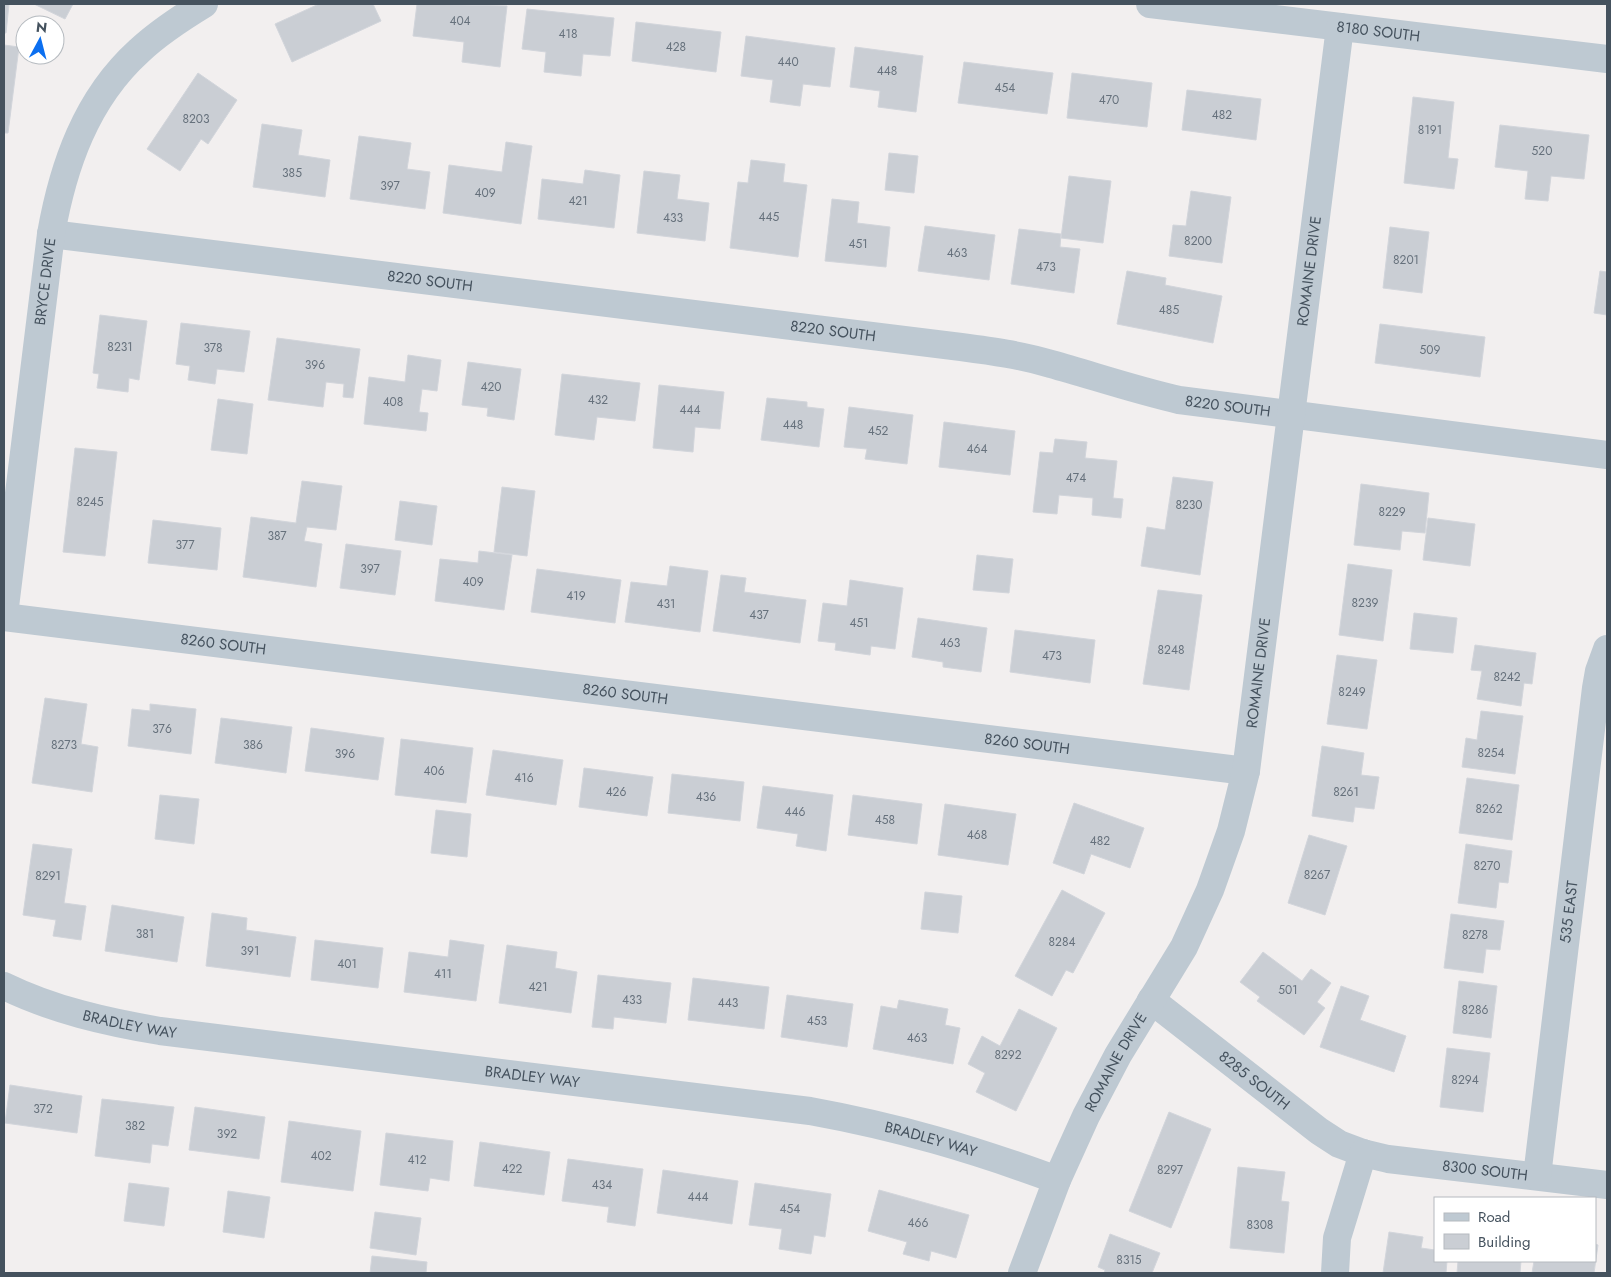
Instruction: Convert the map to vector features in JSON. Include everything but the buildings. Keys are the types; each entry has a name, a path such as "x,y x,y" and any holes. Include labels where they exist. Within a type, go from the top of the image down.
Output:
{"street":[{"name":"BRYCE DRIVE","path":"4,616 51,234 59,191 71,153 87,118 109,84 138,52 171,25 204,4"},
{"name":"8180 SOUTH","path":"1150,4 1285,12 1340,26 1607,58"},
{"name":"ROMAINE DRIVE","path":"1022,1273 1057,1180 1118,1055 1184,947 1210,890 1231,831 1246,771 1340,26"},
{"name":"8220 SOUTH","path":"51,234 989,351 1050,364 1132,390 1179,400 1607,455"},
{"name":"8260 SOUTH","path":"4,616 1246,771"},
{"name":"535 EAST","path":"1537,1176 1596,688 1599,671 1607,648"},
{"name":"BRADLEY WAY","path":"4,986 73,1012 111,1023 160,1031 810,1111 859,1120 956,1144 1057,1180"},
{"name":"8285 SOUTH","path":"1151,1000 1319,1131 1339,1144 1363,1153"},
{"name":"8300 SOUTH","path":"1363,1153 1388,1158 1607,1185"},
{"path":"1334,1273 1337,1238 1363,1153"}]}
